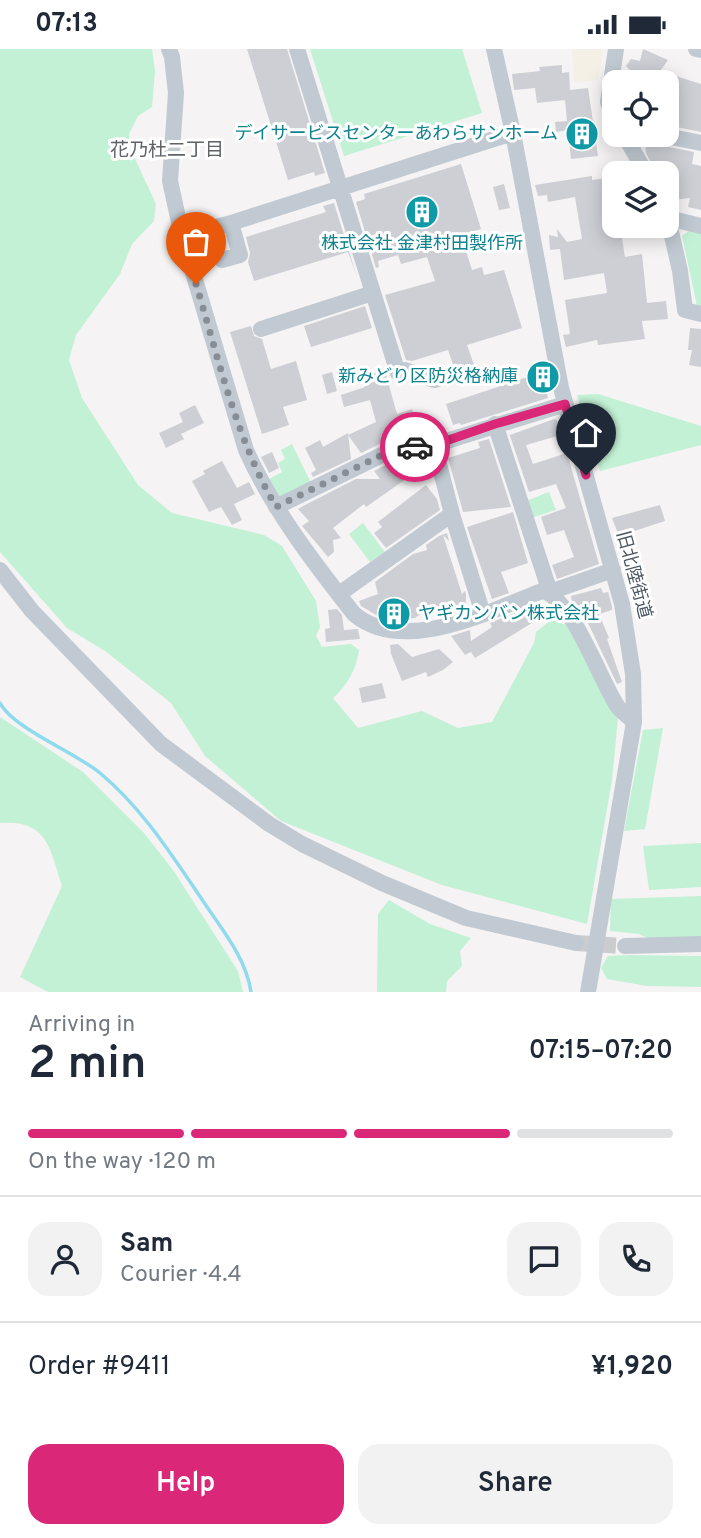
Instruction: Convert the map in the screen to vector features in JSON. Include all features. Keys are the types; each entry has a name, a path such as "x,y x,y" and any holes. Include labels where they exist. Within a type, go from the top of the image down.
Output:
{"street":[{"path":"169,49 177,93 170,181 182,236 247,450 276,507 339,594 364,622 376,628 412,633 456,623 541,591 550,593 613,571"},
{"path":"297,49 398,373 404,370 434,380 447,376"},
{"name":"旧北陸街道","path":"494,49 513,133 565,404 613,571 630,641 634,674 634,722 589,992"},
{"path":"613,70 617,49"},
{"path":"182,236 231,223 513,133"},
{"path":"679,138 701,143"},
{"path":"679,219 701,226"},
{"path":"222,260 240,255 231,223"},
{"path":"673,238 681,271 685,310 701,314"},
{"path":"261,329 373,293"},
{"path":"276,507 394,449 434,445 565,404"},
{"path":"495,424 550,593 561,604 578,631 619,708 634,722"},
{"path":"434,445 483,614"},
{"path":"339,594 452,514"},
{"path":"0,571 32,611 161,744 269,824 302,844 382,883 466,918 576,943"},
{"path":"625,946 701,944"}],"green space":[{"path":"0,49 152,49 155,71 152,107 138,116 129,134 130,148 156,204 154,221 132,244 120,274 76,335 69,360 82,398 138,485 172,513 264,535 282,546 316,601 320,627 316,636 322,647 351,644 359,650 350,676 333,698 358,728 422,711 458,728 492,722 534,643 536,632 551,620 566,625 606,691 618,718 612,780 587,924 442,885 281,821 205,756 171,703 105,651 67,628 0,552"},
{"path":"310,49 462,49 482,113 344,156"},
{"path":"690,230 701,232 701,307 697,306 682,236"},
{"path":"598,394 701,426 701,445 600,471 577,395"},
{"path":"292,444 311,483 278,497 269,479 282,472 278,463 285,459 281,450"},
{"path":"549,492 556,510 531,518 526,501"},
{"path":"363,523 385,552 370,562 349,534"},
{"path":"0,717 83,772 144,833 173,870 238,971 243,992 48,992 20,977 62,886 50,848 37,831 16,823 0,823"},
{"path":"663,728 645,829 624,831 643,730"},
{"path":"701,843 701,887 649,890 643,846"},
{"path":"701,896 701,937 651,940 639,934 610,931 611,899"},
{"path":"389,900 430,924 471,938 460,951 462,966 447,981 446,992 377,992 378,914"},
{"path":"608,956 701,956 701,987 647,986 607,979 601,968"}],"sand":[{"path":"572,49 603,49 598,80 574,82"}],"building":[{"path":"247,49 287,49 325,173 315,176 314,172 288,180"},
{"path":"643,49 668,60 661,70 630,70 626,66 631,59 640,61"},
{"path":"562,65 562,73 569,72 570,90 588,88 598,156 571,159 568,130 556,132 555,122 567,121 565,100 537,103 535,88 514,90 512,74 540,71 539,67"},
{"path":"679,77 701,84 701,132 679,127"},
{"path":"646,147 669,147 694,152 692,164 701,166 701,210 688,207 690,198 679,199 679,161 650,161"},
{"path":"461,164 481,229 461,235 472,270 482,267 484,275 504,270 522,328 467,345 477,373 458,379 448,350 412,361 406,360 385,295 435,281 427,257 401,264 398,255 378,261 379,267 376,268 356,202 365,199 364,194"},
{"path":"592,176 592,180 602,179 602,238 622,238 625,257 642,254 647,303 666,301 668,319 642,321 645,339 598,345 597,340 566,347 563,335 570,334 565,300 607,293 604,273 564,280 560,249 550,250 549,235 558,237 557,229 567,242 582,239 575,197 548,202 547,195 538,196 535,185"},
{"path":"504,184 510,208 499,210 493,187"},
{"path":"334,203 357,277 348,252 254,281 248,262 250,253 246,237 326,212 323,206"},
{"path":"365,306 372,328 311,347 304,326"},
{"path":"251,326 254,336 262,339 271,369 296,361 307,400 283,407 289,425 262,434 230,332"},
{"path":"690,328 701,329 701,367 689,365 692,350 688,350"},
{"path":"385,371 397,414 412,409 414,414 420,412 425,428 439,423 442,432 409,437 402,435 404,437 390,439 361,453 348,435 376,422 370,400 344,407 341,395 365,387 362,377"},
{"path":"546,371 548,398 461,425 453,425 446,404"},
{"path":"332,372 337,391 327,394 322,375"},
{"path":"195,405 204,423 181,434 184,439 166,448 159,433 183,422 179,413"},
{"path":"557,420 561,435 526,445 533,464 567,453 599,564 557,579 552,565 574,557 564,530 547,535 541,517 566,508 556,484 529,492 509,433 510,435"},
{"path":"348,433 351,459 313,477 311,473 316,470 305,448 320,440 323,447"},
{"path":"489,439 511,507 463,512 448,458 480,448 478,442"},
{"path":"272,452 279,468 269,473 261,457"},
{"path":"419,457 426,465 366,507 364,504 333,528 341,538 333,540 334,552 328,557 302,526 309,521 298,509 356,479 380,479 374,471 397,459"},
{"path":"222,461 237,488 249,482 255,494 234,504 242,520 232,525 221,507 209,512 192,481 205,474 203,471"},
{"path":"426,485 437,499 440,510 386,548 374,533 382,527 378,522"},
{"path":"660,505 665,521 619,536 612,518"},
{"path":"513,512 528,563 501,572 509,593 492,599 467,527"},
{"path":"447,533 449,541 443,535 462,594 465,591 466,594 466,609 448,615 444,606 415,618 398,620 378,616 361,606 359,601 378,594 375,582 413,554 427,550 426,545 439,536"},
{"path":"601,588 603,593 608,592 612,606 612,610 599,614 622,682 617,684 587,621 572,602 571,596"},
{"path":"528,608 535,621 475,658 471,652 465,655 451,636 470,630 471,641 492,627 490,623"},
{"path":"337,609 342,615 344,630 358,629 360,639 326,642 325,629 330,628 328,610"},
{"path":"398,644 412,657 439,649 453,662 428,677 426,672 402,681 390,645"},
{"path":"382,683 386,698 362,703 359,688"}],"waterway":[{"path":"0,703 18,722 100,773 143,816 231,943 244,967 251,992"}],"tunnel":[{"path":"576,943 625,946"}],"way so far":[{"path":"196,284 247,450 276,507 394,449 415,447"}],"place":[{"name":"デイサービスセンターあわらサンホーム","path":"582,134"},
{"name":"株式会社 金津村田製作所","path":"422,212"},
{"name":"新みどり区防災格納庫","path":"543,377"},
{"name":"ヤギカンバン株式会社","path":"394,614"}],"district":[{"name":"花乃杜二丁目","path":"167,151"}],"route":[{"path":"415,447 434,445 565,404 586,475"}]}
